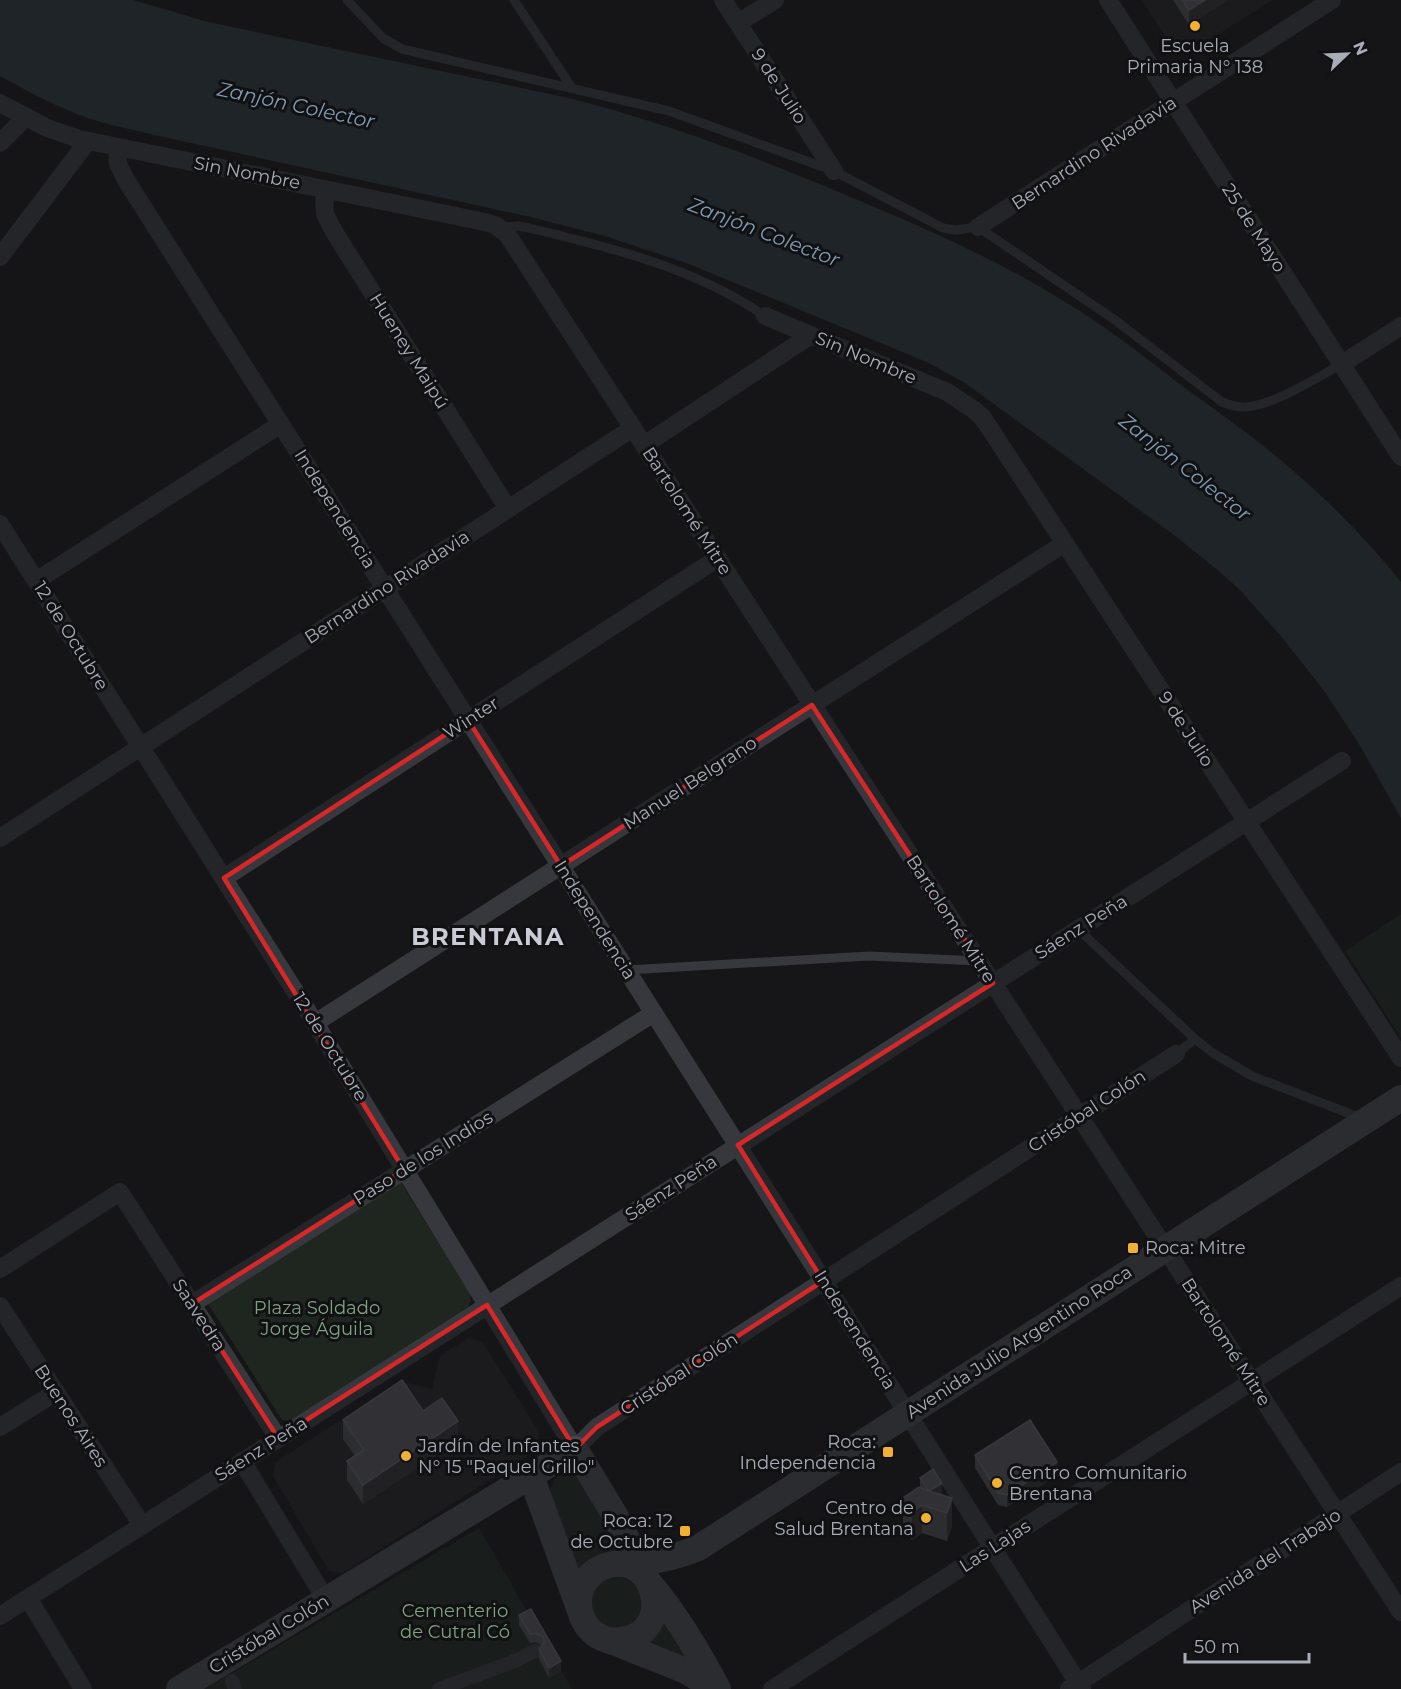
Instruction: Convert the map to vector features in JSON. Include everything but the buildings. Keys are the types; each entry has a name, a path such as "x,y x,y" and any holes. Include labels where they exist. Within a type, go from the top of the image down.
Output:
{"main road":[{"name":"Avenida Julio Argentino Roca","path":"645,1582 671,1575 698,1548 1401,1098"},
{"name":"Cristóbal Colón","path":"179,1689 574,1449"},
{"name":"12 de Octubre","path":"574,1449 616,1517 645,1582 675,1616 718,1689"},
{"path":"531,1476 581,1616 590,1629 602,1638 688,1672 710,1689"},
{"name":"Avenida Julio Argentino Roca","path":"645,1582 669,1558 698,1548"},
{"path":"579,1609 580,1593 586,1580 604,1566 645,1582 650,1622 640,1634 626,1640 610,1640"}],"street":[{"name":"9 de Julio","path":"723,0 834,171"},
{"path":"738,23 775,0"},
{"name":"25 de Mayo","path":"1108,0 1401,457"},
{"name":"Bernardino Rivadavia","path":"978,227 1332,0"},
{"name":"Sin Nombre","path":"0,103 58,133 88,141 485,222 500,228"},
{"path":"0,143 26,117"},
{"path":"0,257 88,141"},
{"name":"Independencia","path":"117,147 118,164 126,180 992,1547 1077,1687"},
{"name":"Hueney Maipú","path":"324,189 325,214 333,230 508,509"},
{"name":"Bartolomé Mitre","path":"500,228 510,238 1401,1612"},
{"name":"Sin Nombre","path":"765,316 937,388 966,403"},
{"path":"1342,364 1401,326"},
{"path":"644,445 811,335"},
{"name":"9 de Julio","path":"966,403 990,427 1401,1059"},
{"path":"36,580 282,424"},
{"name":"Bernardino Rivadavia","path":"0,838 633,428"},
{"name":"12 de Octubre","path":"0,524 315,1023 574,1449"},
{"name":"Manuel Belgrano","path":"315,1023 1065,543"},
{"name":"Winter","path":"224,878 717,558"},
{"name":"Sáenz Peña","path":"0,1616 1342,761"},
{"name":"Paso de los Indios","path":"192,1304 654,1013"},
{"name":"Cristóbal Colón","path":"574,1449 597,1427 1176,1053"},
{"name":"Saavedra","path":"0,1269 120,1192 278,1438"},
{"name":"Las Lajas","path":"771,1689 1401,1286"},
{"name":"Buenos Aires","path":"0,1306 142,1525"},
{"path":"0,1427 56,1392"},
{"path":"242,1461 326,1600"},
{"name":"Avenida del Trabajo","path":"1077,1687 1401,1472"},
{"path":"28,1598 83,1689"},
{"path":"439,1689 515,1661 535,1651"}],"lane":[{"path":"347,0 383,38 402,49 669,111 834,171 943,228 956,230 978,227 1115,320 1222,402 1245,407 1258,405 1342,364"},
{"path":"514,0 572,88"},
{"path":"500,228 519,226 529,228 600,245 638,257 719,288 765,316"},
{"path":"1078,929 1195,1039 1213,1053 1252,1076 1367,1120"},
{"path":"627,970 860,956 979,961"},
{"path":"1176,1053 1195,1039"}],"highlighted area":[{"path":"812,705 993,983 738,1145 823,1281 597,1427 575,1449 487,1305 278,1438 192,1304 404,1170 224,878 468,720 561,866"}],"shaded area":[{"name":"Escuela Primaria N° 138","path":"1142,0 1272,0 1187,54 1175,52"},
{"name":"Jardín de Infantes N° 15 \"Raquel Grillo\"","path":"468,1338 482,1341 539,1432 537,1450 343,1573 329,1571 273,1476 276,1462 400,1381 432,1389 440,1356"}],"green space":[{"path":"1401,914 1401,1038 1345,951"},
{"name":"Plaza Soldado Jorge Águila","path":"400,1181 470,1293 471,1300 468,1307 295,1418 289,1421 282,1420 207,1302"},
{"path":"570,1469 576,1470 630,1557 577,1575 550,1495 556,1479"},
{"name":"Cementerio de Cutral Có","path":"479,1528 572,1689 205,1689"},
{"path":"621,1577 632,1583 640,1592 642,1609 630,1627 606,1629 590,1609 592,1594 601,1582"},
{"path":"663,1618 694,1662 645,1644"}],"water":[{"name":"Zanjón Colector","path":"0,0 133,0 208,22 564,97 601,107 708,141 813,182 959,244 1039,286 1113,334 1266,449 1335,509 1401,582 1401,818 1359,744 1325,692 1281,636 1241,591 1174,535 965,383 929,363 689,264 605,236 531,217 150,134 77,114 0,76"}],"place":[{"name":"Escuela Primaria N° 138","path":"1195,26"},
{"name":"Roca: Mitre","path":"1133,1248"},
{"name":"Roca: Independencia","path":"888,1452"},
{"name":"Jardín de Infantes N° 15 \"Raquel Grillo\"","path":"406,1456"},
{"name":"Centro Comunitario Brentana","path":"997,1483"},
{"name":"Centro de Salud Brentana","path":"926,1518"},
{"name":"Roca: 12 de Octubre","path":"685,1531"}],"district":[{"name":"BRENTANA","path":"488,936"}]}
